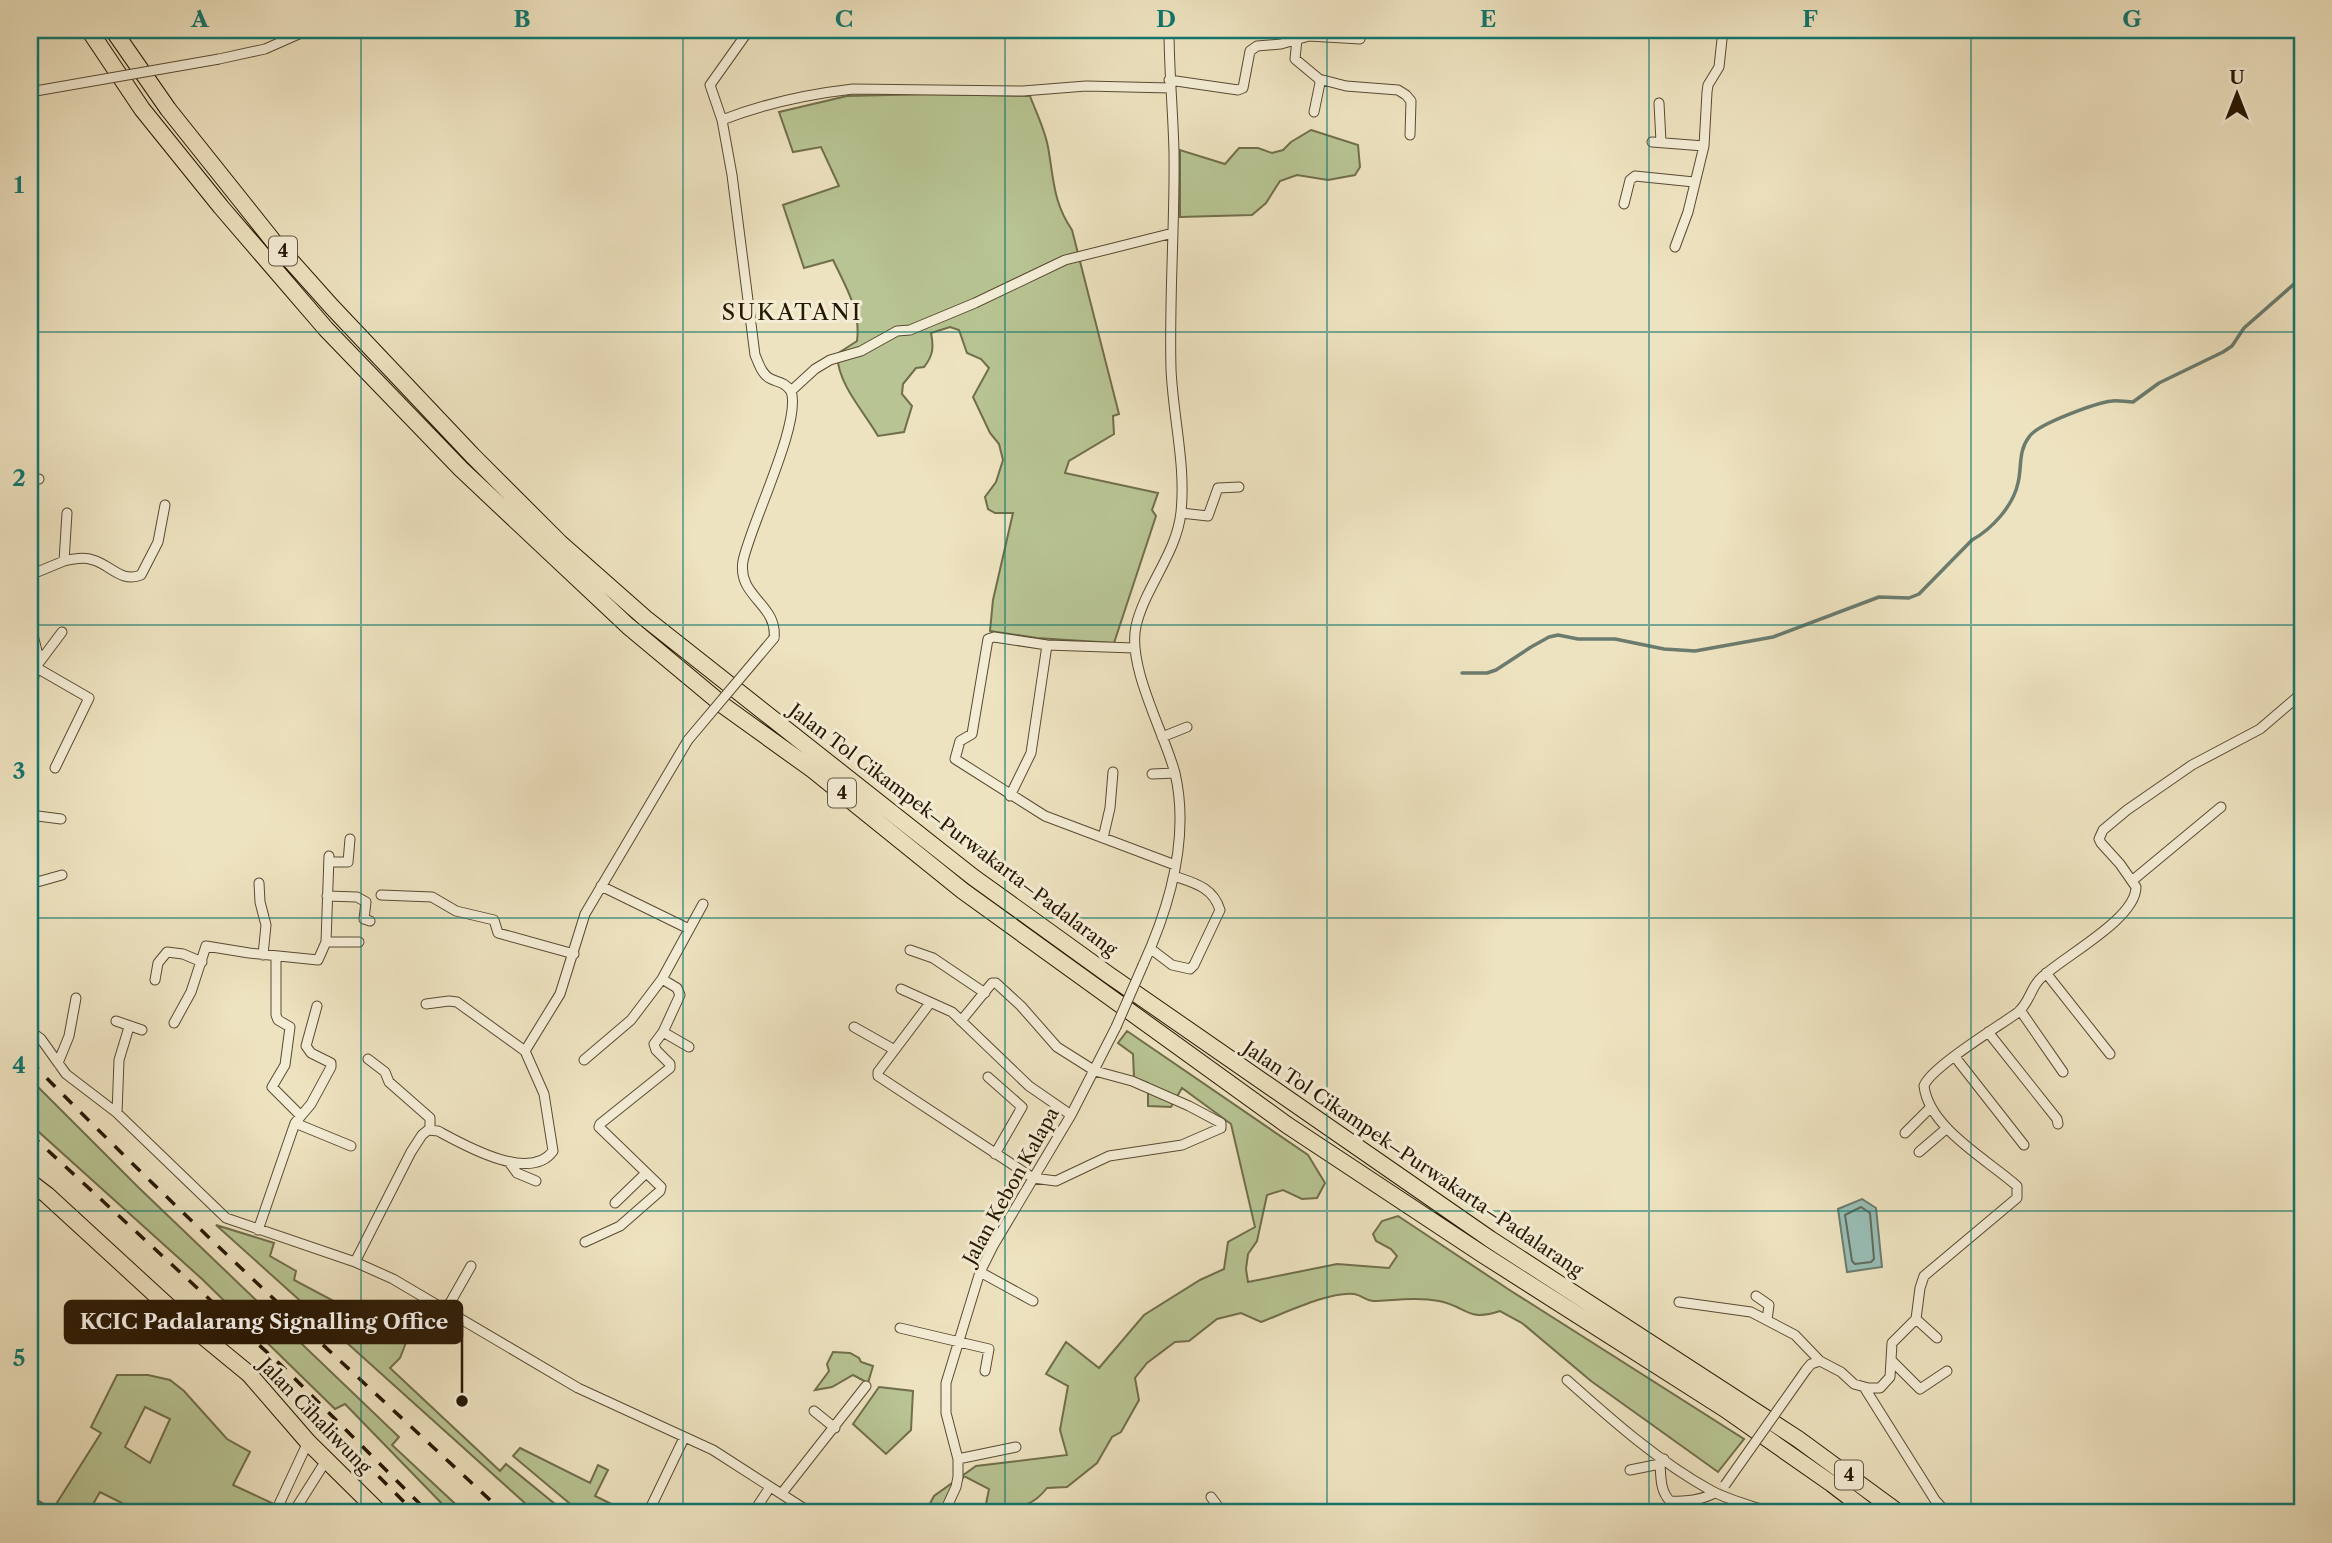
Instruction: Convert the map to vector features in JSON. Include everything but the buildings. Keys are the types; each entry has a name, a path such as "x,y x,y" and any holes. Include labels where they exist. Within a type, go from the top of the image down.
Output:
{"highway":[{"name":"Jalan Tol Cikampek–Purwakarta–Padalarang","path":"89,30 142,109 221,207 326,329 470,478 552,557 724,706 813,770 963,891 1287,1125 1482,1254 1726,1409 1870,1513"},
{"name":"Jalan Tol Cikampek–Purwakarta–Padalarang","path":"113,30 168,109 274,242 332,307 472,456 541,524 645,618 973,877 1109,975 1490,1239 1798,1439 1899,1513"},
{"name":"Jalan Cihaliwung","path":"30,1182 182,1319 248,1374 308,1441 380,1513"}],"street":[{"path":"30,92 219,60 265,49 308,30"},
{"path":"525,1051 560,994 585,914 688,740 774,638 773,621 744,582 741,572 746,546 785,438 795,400 782,382 770,379 761,371 755,355 734,189 722,120 712,96 711,81 749,30"},
{"path":"1169,30 1174,150 1171,373 1181,513 1172,544 1142,610 1134,648 1047,645 994,637 988,639 972,734 960,741 955,756 957,761 1045,816 1175,865"},
{"path":"1675,247 1688,212 1704,146 1708,85 1718,67 1723,30"},
{"path":"722,120 745,111 853,89 1023,91 1170,84 1238,90 1243,88 1250,51 1256,46 1309,36 1360,39"},
{"path":"1297,39 1295,60 1319,79 1346,86 1398,90 1406,95 1411,101 1410,135"},
{"path":"1314,112 1319,79"},
{"path":"1659,103 1656,142 1704,146"},
{"path":"1624,204 1630,180 1635,176 1694,182"},
{"path":"791,391 830,360 861,351 897,331 910,330 975,303 1065,261 1173,233"},
{"path":"1181,513 1208,516 1218,488 1239,487"},
{"path":"30,575 64,561 91,559 123,577 141,575 158,542 165,505"},
{"path":"64,561 67,513"},
{"path":"30,623 38,648 30,697"},
{"path":"35,666 62,632"},
{"path":"1010,796 1031,753 1047,645"},
{"name":"Jalan Kebon Kalapa","path":"944,1513 957,1487 958,1459 946,1413 945,1392 957,1342 980,1272 992,1245 1095,1071 1151,949 1167,906 1174,876 1180,815 1175,773 1146,692 1134,648"},
{"path":"35,666 89,698 55,768"},
{"path":"1679,1302 1751,1312 1795,1335 1820,1361 1830,1364 1854,1384 1880,1388 1888,1382 1892,1343 1916,1319 1920,1288 1928,1271 2018,1196 2017,1186 1947,1128 1931,1107 1924,1091 1925,1081 2027,1005 2035,984 2046,973 2115,921 2134,901 2136,887 2133,880 2101,843 2099,839 2103,830 2192,765 2260,729 2302,693"},
{"path":"1162,737 1187,727"},
{"path":"1102,838 1110,808 1113,772"},
{"path":"1152,774 1175,773"},
{"path":"2133,880 2221,807"},
{"path":"30,815 61,819"},
{"path":"174,1023 191,992 206,946 317,961 326,942 329,859 348,862 350,839"},
{"path":"30,884 62,875"},
{"path":"1151,949 1171,965 1190,969 1220,910 1204,886 1174,876"},
{"path":"259,883 260,902 266,925 264,955"},
{"path":"601,886 689,929"},
{"path":"381,895 432,897 456,911 494,920 498,933 573,954"},
{"path":"327,896 362,898 366,902 364,919 370,920"},
{"path":"584,1060 631,1020 662,979 703,904"},
{"path":"326,942 359,942"},
{"path":"910,950 933,958 985,993"},
{"path":"155,979 158,963 167,952 183,954 202,962"},
{"path":"276,957 276,1015 278,1020 289,1027 285,1065 272,1087 298,1120 351,1146"},
{"path":"2046,973 2110,1054"},
{"path":"585,1242 620,1226 660,1191 660,1185 599,1127 670,1068 670,1064 654,1044 663,1032 680,995 677,988 662,979"},
{"path":"930,1003 893,1049 878,1072 880,1079 1033,1178 1056,1181 1110,1156 1182,1145 1221,1128 1221,1123 1189,1106 1132,1080 1095,1071 1057,1047 997,983 992,983 961,1021"},
{"path":"901,989 951,1012 1029,1086 1071,1115"},
{"path":"58,1063 69,1037 76,998"},
{"path":"426,1004 457,1002 525,1051 544,1094 553,1151 549,1156 534,1162 509,1162 498,1160 430,1130"},
{"path":"258,1230 298,1120 311,1104 331,1067 331,1063 311,1052 306,1046 317,1006"},
{"path":"2020,1010 2063,1072"},
{"path":"116,1021 142,1030"},
{"path":"117,1113 119,1060 129,1027"},
{"path":"854,1027 893,1049"},
{"path":"30,1031 41,1039 66,1074 117,1113 226,1218 355,1262 393,1279 578,1388 713,1450 811,1513"},
{"path":"663,1032 689,1047"},
{"path":"1989,1032 2057,1119 2058,1124"},
{"path":"1955,1057 2024,1144"},
{"path":"368,1059 385,1072 389,1083 430,1118 430,1130"},
{"path":"988,1077 1022,1107 995,1154"},
{"path":"1905,1133 1931,1107"},
{"path":"1919,1152 1947,1128"},
{"path":"355,1262 411,1152 422,1135 430,1130"},
{"path":"509,1162 517,1173 536,1181"},
{"path":"615,1203 646,1172"},
{"path":"446,1310 471,1266"},
{"path":"980,1272 1033,1301"},
{"path":"1756,1296 1769,1305 1767,1320"},
{"path":"1916,1319 1937,1338"},
{"path":"900,1328 989,1349 985,1371"},
{"path":"1891,1360 1920,1389 1947,1371"},
{"path":"1670,1501 1700,1500 1720,1491 1806,1370 1811,1364 1820,1361"},
{"path":"1567,1380 1662,1462 1720,1491 1773,1513"},
{"path":"782,1493 866,1385"},
{"path":"1864,1387 1935,1500 1947,1513"},
{"path":"814,1411 835,1428"},
{"path":"648,1513 684,1438"},
{"path":"275,1513 308,1441"},
{"path":"958,1459 1016,1447"},
{"path":"293,1513 327,1459"},
{"path":"1630,1470 1662,1462"},
{"path":"1662,1462 1664,1495 1670,1501 1671,1513"},
{"path":"753,1513 770,1487"},
{"path":"1211,1497 1223,1513"}],"green space":[{"path":"847,96 1030,96 1045,134 1058,200 1072,230 1119,414 1113,416 1114,434 1069,461 1065,473 1158,493 1152,510 1156,516 1114,643 1037,638 990,631 993,600 1013,513 995,513 988,509 985,497 996,482 1003,460 999,444 990,433 973,397 989,368 981,359 967,353 959,330 950,327 931,333 929,359 924,367 916,368 903,384 902,394 912,406 904,432 878,436 846,387 838,365 837,354 857,341 855,309 833,260 804,268 783,205 839,186 821,147 793,152 779,112"},
{"path":"1311,130 1358,145 1360,167 1355,175 1328,180 1297,175 1280,181 1266,203 1252,215 1180,217 1180,150 1225,164 1239,148 1258,148 1272,153 1283,150"},
{"path":"1127,1031 1308,1155 1325,1183 1317,1198 1302,1199 1283,1190 1267,1195 1257,1241 1248,1254 1248,1282 1337,1264 1389,1268 1397,1256 1391,1249 1376,1241 1373,1234 1382,1221 1398,1216 1744,1439 1718,1472 1591,1381 1522,1323 1500,1311 1481,1315 1439,1301 1374,1301 1344,1294 1261,1322 1241,1313 1217,1319 1189,1341 1175,1342 1147,1363 1135,1378 1139,1400 1121,1432 1112,1437 1097,1463 1067,1487 1047,1488 1039,1497 1024,1505 985,1509 989,1489 964,1476 943,1513 925,1513 934,1496 976,1466 1067,1455 1060,1430 1068,1386 1046,1374 1066,1342 1099,1368 1144,1315 1200,1280 1224,1269 1228,1242 1255,1227 1231,1124 1182,1088 1171,1107 1148,1106 1148,1083 1134,1078 1133,1054 1118,1043"},
{"path":"30,1079 138,1187 399,1437 392,1445 465,1513 451,1513 345,1404 335,1409 202,1279 30,1124"},
{"path":"216,1225 274,1243 270,1256 296,1271 294,1280 407,1340 400,1358 390,1368 500,1471 506,1464 566,1513 536,1513"},
{"path":"833,1352 850,1353 861,1362 873,1366 868,1383 853,1375 832,1387 815,1390 829,1371 827,1364"},
{"path":"117,1375 148,1375 170,1380 184,1391 227,1439 250,1452 233,1485 276,1505 271,1513 128,1513 130,1507 100,1492 88,1513 30,1513 30,1496 53,1509 101,1433 91,1427","holes":["145,1407 170,1419 150,1463 125,1447"]},
{"path":"879,1387 913,1391 911,1430 886,1454 853,1424"},
{"path":"520,1448 590,1483 598,1465 608,1470 595,1496 630,1513 581,1513 513,1456"}],"water":[{"path":"1862,1199 1876,1208 1882,1267 1847,1272 1838,1209"}],"waterway":[{"path":"1462,673 1487,673 1496,670 1531,647 1558,635 1578,639 1615,639 1664,649 1695,651 1773,637 1879,597 1909,598 1919,594 2007,508 2018,483 2023,448 2034,432 2055,420 2093,406 2114,401 2133,402 2159,383 2223,352 2232,346 2244,328 2302,277"}],"railway":[{"path":"30,1061 205,1233 504,1513"},
{"path":"30,1134 283,1367 429,1513"},
{"path":"311,1408 407,1505"}],"place":[{"name":"KCIC Padalarang Signalling Office","path":"462,1401"}],"district":[{"name":"SUKATANI","path":"792,312"}]}
